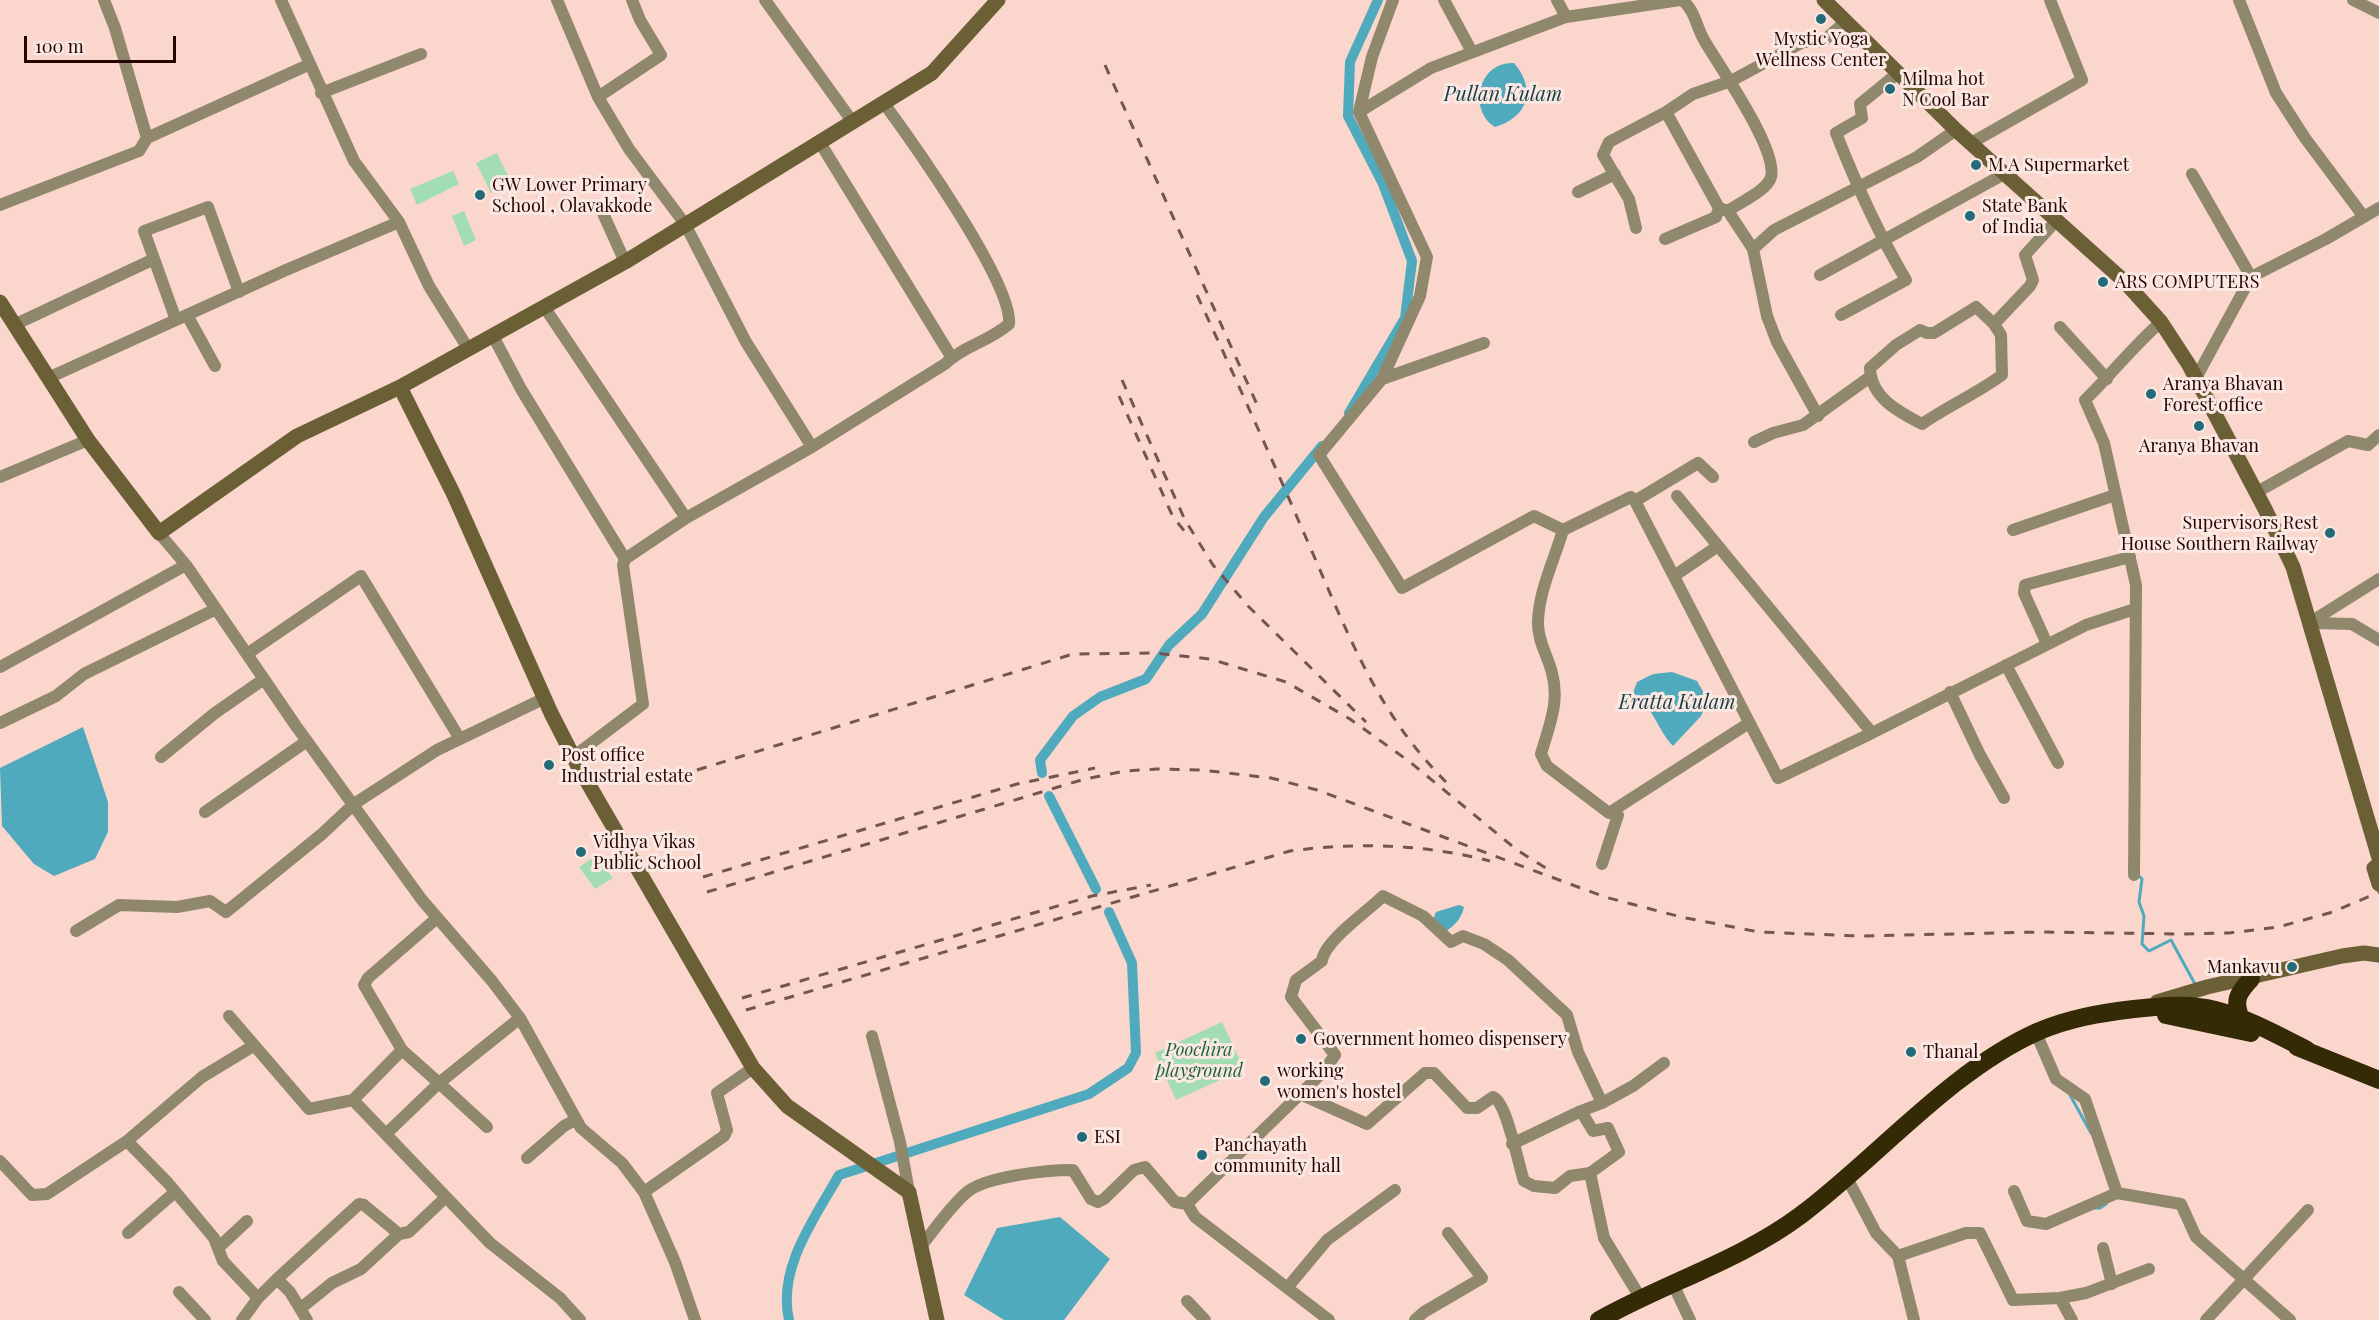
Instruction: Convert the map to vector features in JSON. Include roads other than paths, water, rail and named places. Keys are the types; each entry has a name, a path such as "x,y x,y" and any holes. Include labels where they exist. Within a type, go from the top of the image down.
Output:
{"highway":[{"path":"2241,1019 2235,1001 2239,992 2251,979"},
{"path":"1599,1320 1672,1282 1759,1242 1801,1215 1966,1077 2036,1033 2088,1015 2192,1005 2216,1010 2379,1080"},
{"path":"2131,1010 2189,1018 2307,1050"}],"street":[{"path":"104,0 115,28 147,138"},
{"path":"281,0 308,65 354,161 399,222 429,286 469,350"},
{"path":"557,0 598,97 629,149 685,224 746,342 812,447"},
{"path":"598,97 661,55 640,20 632,0"},
{"path":"765,0 852,121"},
{"path":"159,533 297,436 400,387 545,308 625,262 932,73 998,0"},
{"path":"1393,0 1371,57 1359,112 1427,257 1420,296 1382,379 1319,455 1402,588 1534,516 1563,530"},
{"path":"1444,0 1472,52"},
{"path":"1557,0 1566,17"},
{"path":"1359,112 1431,68 1566,17 1681,0 1690,6 1704,39 1731,81 1760,134 1772,173 1768,183 1723,210 1716,217 1665,239"},
{"path":"1824,0 1956,130 2124,281 2161,322 2196,378 2257,492 2293,567 2379,858"},
{"path":"1971,142 2082,80 2050,0"},
{"path":"2239,0 2276,93 2305,138 2364,217"},
{"path":"2353,0 2379,13"},
{"path":"1636,228 1629,199 1603,155 1609,142 1666,112 1693,94 1731,81 1803,42 1822,42 1845,22"},
{"path":"321,93 421,54"},
{"path":"0,205 139,151 147,138 308,65"},
{"path":"1841,315 1906,280 1882,240 1857,188 1836,133 1862,118 1860,104 1898,73"},
{"path":"573,757 644,704 623,565 625,560 686,518 812,447 952,358 996,336 1009,324 1010,315 992,274 946,190 883,102"},
{"path":"1666,112 1723,210 1753,249 1767,316 1777,342 1818,416"},
{"path":"1753,249 1774,230 1917,157 1956,130"},
{"path":"819,141 952,358"},
{"path":"1820,275 2006,173"},
{"path":"1578,192 1615,174"},
{"path":"2192,174 2251,277"},
{"path":"215,366 181,318 144,231 208,207 239,292"},
{"path":"2196,378 2251,277 2326,239 2379,208"},
{"path":"602,211 625,262"},
{"path":"1994,324 2033,280 2025,255 2056,221"},
{"path":"48,378 399,222"},
{"path":"14,325 154,259"},
{"path":"0,302 88,440 186,565 307,741 437,918 492,981 520,1018 580,1128 622,1162 644,1192 675,1262 695,1320"},
{"path":"1976,307 1994,324 2001,335 2002,375 1984,388 1952,403 1922,424 1889,407 1870,377 1870,368 1896,345 1920,330 1934,333 1976,307"},
{"path":"545,308 686,518"},
{"path":"2134,875 2136,585 2104,443 2085,400 2107,379 2138,342 2161,322"},
{"path":"2060,327 2107,379"},
{"path":"493,336 521,389 625,560"},
{"path":"1382,379 1484,343"},
{"path":"1754,442 1773,433 1803,425 1870,377"},
{"path":"400,387 464,516 573,757 753,1068 787,1106 909,1191"},
{"path":"2257,492 2348,441 2368,445 2379,435"},
{"path":"0,477 88,440"},
{"path":"1635,501 1698,464 1713,477"},
{"path":"2013,530 2115,495"},
{"path":"1677,496 1872,733"},
{"path":"1602,864 1618,815 1609,813 1551,770 1542,760 1541,754 1554,713 1556,693 1552,673 1541,644 1538,625 1541,596 1563,530 1616,502 1631,497 1635,501 1778,778 2047,644 2086,626 2135,609"},
{"path":"1674,576 1718,546"},
{"path":"2047,644 2024,593 2025,585 2130,557"},
{"path":"0,667 186,565"},
{"path":"247,654 361,576 460,739"},
{"path":"2309,623 2379,579"},
{"path":"0,723 56,696 84,674 216,609"},
{"path":"2309,623 2352,624 2379,640"},
{"path":"2006,665 2058,763"},
{"path":"161,757 215,713 264,680"},
{"path":"1950,692 1980,755 2004,798"},
{"path":"76,932 118,905 177,907 210,901 226,912 322,834 354,804 437,750 545,698"},
{"path":"1612,813 1749,723"},
{"path":"205,812 307,741"},
{"path":"2379,864 2374,868 2379,884"},
{"path":"1187,1204 1324,1071 1335,1055 1291,997 1296,980 1322,961 1323,952 1332,941 1383,896 1423,916 1451,942 1463,936 1484,944 1508,960 1544,994 1567,1016 1578,1052 1602,1103"},
{"path":"437,918 368,978 364,985 402,1050 488,1127"},
{"path":"2131,1010 2207,987 2251,979 2342,956 2364,953 2379,955"},
{"path":"229,1016 309,1109 353,1100 402,1050"},
{"path":"386,1134 439,1083 520,1018"},
{"path":"2036,1033 2056,1079 2085,1100 2117,1194"},
{"path":"872,1036 900,1142 937,1320"},
{"path":"0,1161 32,1195 47,1194 127,1141 202,1077 253,1046"},
{"path":"1512,1144 1634,1086 1664,1063"},
{"path":"644,1192 724,1136 727,1130 717,1093 753,1068"},
{"path":"1300,1094 1367,1124 1425,1073 1434,1073 1467,1108 1477,1108 1493,1097 1497,1098 1511,1128 1512,1144 1524,1181 1534,1186 1555,1188 1570,1176 1590,1173 1619,1152 1608,1128 1593,1131 1581,1111"},
{"path":"353,1100 490,1243 560,1298 580,1320"},
{"path":"527,1158 564,1126 575,1120"},
{"path":"127,1141 214,1238 223,1261 258,1298"},
{"path":"921,1246 967,1192 989,1183 1044,1170 1073,1170 1091,1199 1098,1202 1134,1170 1145,1167 1175,1202 1187,1204 1195,1217 1329,1320"},
{"path":"1590,1173 1604,1238 1640,1298"},
{"path":"1846,1176 1876,1233 1898,1256 1914,1320"},
{"path":"1287,1288 1327,1240 1395,1190"},
{"path":"2014,1191 2026,1221 2046,1224 2117,1194 2181,1204 2196,1236 2290,1320"},
{"path":"128,1233 175,1192"},
{"path":"301,1308 332,1283 361,1269 399,1234 409,1232 446,1197"},
{"path":"242,1320 256,1304 258,1298 277,1279 359,1204 364,1205 399,1234"},
{"path":"2206,1320 2308,1210"},
{"path":"218,1248 247,1221"},
{"path":"1415,1320 1424,1312 1482,1278 1448,1233"},
{"path":"1898,1256 1965,1233 1980,1233 2013,1300 2060,1298 2086,1293 2148,1269"},
{"path":"2103,1248 2112,1284"},
{"path":"277,1279 290,1292 307,1320"},
{"path":"1672,1282 1690,1320"},
{"path":"179,1292 205,1320"},
{"path":"2060,1298 2072,1320"},
{"path":"1186,1301 1205,1320"}],"water":[{"name":"Pullan Kulam","path":"1514,63 1525,83 1526,101 1515,117 1495,127 1486,119 1481,109 1479,98 1481,88 1485,78 1492,70 1502,64"},
{"name":"Eratta Kulam","path":"1672,672 1697,681 1708,700 1701,716 1673,746 1645,704 1633,693 1637,682 1653,674"},
{"path":"83,727 108,802 108,832 95,859 54,876 34,864 2,826 0,768"},
{"path":"1459,905 1464,907 1462,914 1446,931 1433,920 1436,912"},
{"path":"1060,1217 1110,1259 1064,1320 1004,1320 964,1295 997,1228"}],"waterway":[{"path":"1349,413 1405,318 1412,261 1383,184 1348,116 1350,62 1378,0"},
{"path":"1042,773 1040,760 1073,716 1100,697 1146,679 1169,645 1202,614 1264,517 1322,446"},
{"path":"1049,796 1096,889"},
{"path":"2138,875 2142,879 2139,902 2144,916 2142,944 2149,951 2171,940 2195,984"},
{"path":"789,1320 788,1281 793,1263 809,1226 839,1175 1089,1094 1128,1068 1136,1053 1132,963 1109,912"},
{"path":"2070,1095 2091,1133"},
{"path":"2093,1208 2100,1208 2106,1204"}],"railway":[{"path":"1105,65 1259,409"},
{"path":"1197,295 1362,664 1399,725 1446,782"},
{"path":"1122,380 1185,520 1213,565 1248,606 1366,722"},
{"path":"1119,396 1173,517 1186,533"},
{"path":"697,770 1073,654 1154,653 1210,659 1286,682 1350,719 1410,762 1517,850 1549,870"},
{"path":"703,877 1017,784 1095,768"},
{"path":"707,892 1085,779 1125,771 1157,769 1201,770 1271,778 1317,790 1605,897 1681,917 1759,932 1860,936 2040,932 2229,933 2278,927 2333,912 2379,892"},
{"path":"746,1010 1290,851 1341,846 1390,846 1440,851 1490,861"},
{"path":"742,998 1092,896 1151,885"}],"place":[{"name":"Mystic Yoga Wellness Center","path":"1821,19"},
{"name":"Milma hot N Cool Bar","path":"1890,89"},
{"name":"M A Supermarket","path":"1976,165"},
{"name":"GW Lower Primary School , Olavakkode","path":"480,195"},
{"name":"State Bank of India","path":"1970,216"},
{"name":"ARS COMPUTERS","path":"2103,282"},
{"name":"Aranya Bhavan Forest office","path":"2151,394"},
{"name":"Aranya Bhavan","path":"2199,426"},
{"name":"Supervisors Rest House Southern Railway","path":"2330,533"},
{"name":"Post office Industrial estate","path":"549,765"},
{"name":"Vidhya Vikas Public School","path":"581,852"},
{"name":"Mankavu","path":"2292,967"},
{"name":"Government homeo dispensery","path":"1301,1039"},
{"name":"Thanal","path":"1911,1052"},
{"name":"working women's hostel","path":"1265,1081"},
{"name":"ESI","path":"1082,1137"},
{"name":"Panchayath community hall","path":"1202,1155"}],"park label":[{"name":"Poochira playground","path":"1199,1060"}]}
